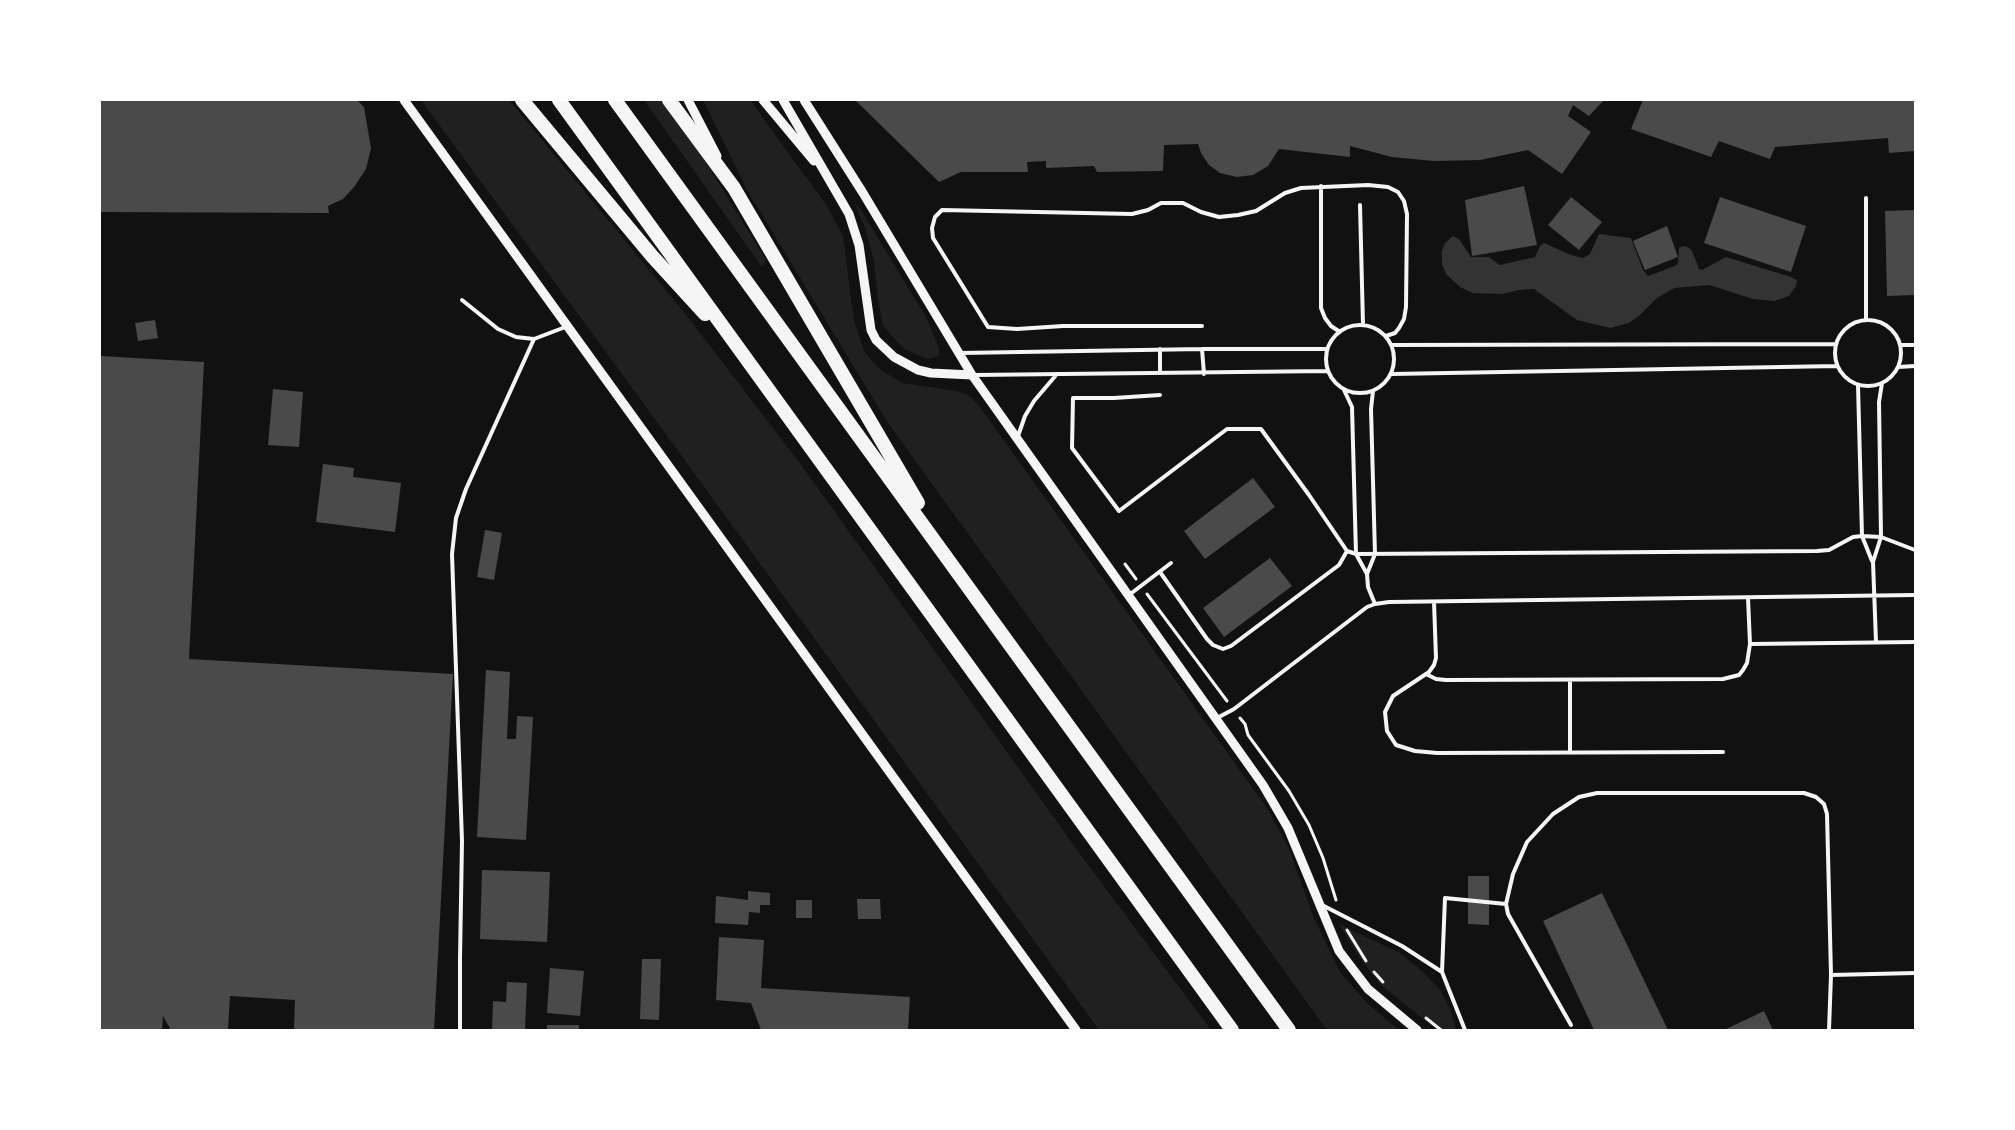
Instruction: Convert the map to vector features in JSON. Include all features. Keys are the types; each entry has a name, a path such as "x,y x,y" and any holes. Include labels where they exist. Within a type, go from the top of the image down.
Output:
{"highway":[{"path":"522,100 652,256 748,361"},
{"path":"559,100 1232,1030"},
{"path":"615,100 1289,1030"},
{"path":"669,100 734,188 957,571"}],"street":[{"path":"404,100 1076,1030"},
{"path":"688,100 734,188"},
{"path":"762,100 829,179"},
{"path":"783,100 849,214 859,245 871,330 876,340 894,357 918,370 972,375"},
{"path":"804,100 863,193 972,375 1217,718 1278,808 1339,951 1368,988 1417,1030"}],"lane":[{"path":"1322,186 1321,308 1331,326 1340,332"},
{"path":"1202,326 1063,326 1017,329 988,327 933,238 934,217 942,210 1132,214 1148,210 1161,203 1183,202 1201,212 1219,217 1238,216 1256,211 1285,193 1301,188 1322,186 1388,187 1398,192 1404,201 1407,214 1406,308 1404,319 1399,328 1395,333 1386,336"},
{"path":"1866,198 1866,320"},
{"path":"1360,205 1363,325"},
{"path":"462,300 498,329 516,337 534,339 568,326"},
{"path":"1866,320 1875,320 1884,324 1897,337 1900,346 1901,356 1898,367 1889,379 1882,384 1874,386 1858,385 1842,375 1834,355 1840,334 1855,322 1866,320"},
{"path":"1344,390 1364,393 1373,391 1381,386 1392,374 1394,354 1391,345 1386,336 1372,327 1363,325 1347,327 1340,332 1332,339 1326,360 1332,379 1344,390 1352,407 1356,554 1367,574 1368,587 1375,604"},
{"path":"460,1030 462,841 452,554 456,518 466,489 534,339"},
{"path":"1391,345 1836,344"},
{"path":"1900,346 1915,345"},
{"path":"958,353 1202,348 1328,349"},
{"path":"1202,348 1204,374"},
{"path":"1160,349 1160,373"},
{"path":"1392,374 1837,366"},
{"path":"1898,367 1915,366"},
{"path":"972,375 1204,374 1328,371"},
{"path":"1017,439 1025,416 1034,401 1057,374"},
{"path":"1876,642 1873,562 1881,537 1878,402 1882,384"},
{"path":"1858,385 1862,536 1873,562"},
{"path":"1367,574 1375,554 1371,409 1373,391"},
{"path":"1160,395 1073,398 1072,448 1119,510 1227,429 1261,429 1310,495 1347,551 1356,554 1817,552 1829,550 1853,537 1862,536 1881,537 1915,550"},
{"path":"1160,572 1207,638 1213,645 1223,649 1231,646 1339,564 1347,551"},
{"path":"1129,595 1171,564"},
{"path":"1217,718 1234,710 1367,607 1375,604 1915,595"},
{"path":"1426,674 1436,679 1446,680 1723,679 1739,675 1747,663 1750,644 1748,598"},
{"path":"1434,602 1436,658 1434,665 1426,674 1393,696 1385,712 1387,731 1396,744 1415,751 1437,753 1723,752"},
{"path":"1750,644 1915,642"},
{"path":"1570,680 1570,752"},
{"path":"1571,1025 1508,914 1506,904 1513,874 1527,842 1553,814 1579,797 1597,793 1804,793 1816,797 1824,804 1827,814 1831,975 1830,1030"},
{"path":"1465,1030 1442,972 1445,898 1506,904"},
{"path":"1318,903 1402,946 1442,972"},
{"path":"1831,975 1915,974"}],"shaded area":[{"path":"421,100 509,100 687,316 802,466 1083,858 1211,1030 1099,1030"},
{"path":"644,100 661,100 699,151 766,260 762,267"},
{"path":"703,100 750,100 827,206 843,236 854,321 865,353 881,370 902,383 957,391 970,396 980,407 1269,811 1290,851 1313,916 1340,972 1368,1004 1399,1030 1327,1030 888,423 747,190"},
{"path":"854,202 861,210 926,317 939,348 939,356 927,359 904,349 883,326 874,260 864,225"},
{"path":"1599,234 1631,238 1643,270 1648,276 1675,266 1678,263 1679,248 1683,246 1688,247 1692,251 1699,269 1702,270 1726,257 1791,277 1797,280 1796,286 1789,296 1775,301 1753,299 1709,285 1674,288 1657,298 1629,323 1610,328 1577,320 1534,289 1502,294 1473,293 1460,287 1446,274 1442,264 1442,251 1445,243 1453,236 1459,239 1471,257 1489,257 1500,265 1535,257 1540,246 1544,243 1571,255 1583,258 1590,254"},
{"path":"1339,924 1400,953 1425,974 1440,990 1450,1009 1456,1030 1437,1030 1381,985 1358,955"}],"building":[{"path":"100,100 357,100 364,107 371,148 366,169 343,199 328,206 329,213 100,212"},
{"path":"855,100 1604,100 1589,116 1573,105 1568,116 1591,132 1562,174 1528,150 1480,160 1434,161 1392,157 1350,146 1350,157 1279,149 1268,166 1253,175 1237,177 1220,173 1209,165 1201,153 1198,144 1164,145 1163,171 1097,172 1094,166 1046,168 1046,161 1027,162 1028,172 961,172 939,182"},
{"path":"1643,100 1915,100 1915,151 1889,153 1888,138 1775,147 1770,159 1719,141 1711,157 1631,129"},
{"path":"1524,186 1537,245 1472,256 1465,200"},
{"path":"1571,197 1602,222 1579,250 1548,225"},
{"path":"1720,197 1806,226 1791,272 1704,243"},
{"path":"1914,210 1915,295 1887,296 1885,211"},
{"path":"1667,226 1678,257 1645,270 1633,241"},
{"path":"155,320 158,338 138,341 135,323"},
{"path":"100,356 204,362 189,659 453,674 434,1030 294,1030 295,1000 230,996 228,1030 171,1030 163,1016 162,1030 100,1030"},
{"path":"273,389 303,392 299,447 268,445"},
{"path":"323,464 354,468 353,477 401,483 395,532 316,522"},
{"path":"1253,478 1275,507 1205,559 1184,531"},
{"path":"485,530 502,533 494,580 477,577"},
{"path":"1270,558 1292,586 1224,637 1203,608"},
{"path":"486,670 510,672 507,739 516,739 517,716 533,717 526,840 477,837"},
{"path":"482,870 550,872 547,942 480,939"},
{"path":"1468,876 1489,876 1489,925 1468,924"},
{"path":"748,891 770,893 770,905 760,905 760,913 749,912 748,925 715,923 716,896 748,900"},
{"path":"1602,893 1668,1030 1594,1030 1543,921"},
{"path":"857,899 880,899 881,919 858,919"},
{"path":"796,900 812,900 812,918 796,918"},
{"path":"719,937 764,940 761,988 910,997 908,1030 761,1030 751,1003 716,1000"},
{"path":"642,959 661,959 659,1020 640,1019"},
{"path":"550,968 584,971 580,1016 547,1013"},
{"path":"507,982 527,983 525,1030 492,1030 493,1001 506,1002"},
{"path":"1764,1011 1773,1030 1724,1030"},
{"path":"547,1025 579,1025 579,1030 547,1030"}]}
